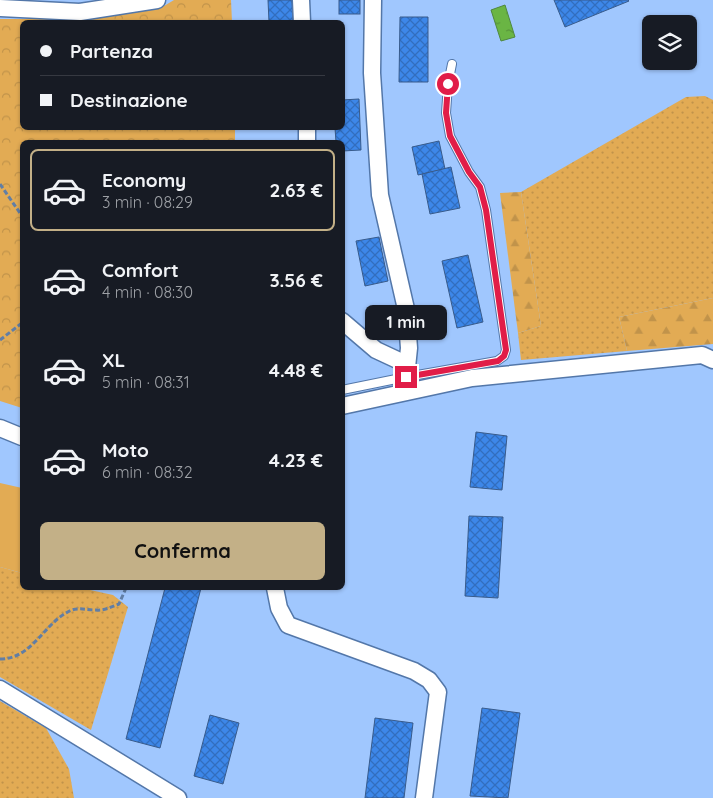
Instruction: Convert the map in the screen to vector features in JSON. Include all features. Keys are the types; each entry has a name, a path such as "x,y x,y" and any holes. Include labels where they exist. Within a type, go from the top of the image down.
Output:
{"street":[{"path":"0,8 80,12 156,0"},
{"path":"301,0 302,20"},
{"path":"345,324 376,350 406,370 409,348 406,309 380,195 372,73 373,0"},
{"path":"345,405 472,378 702,355 713,360"},
{"path":"0,428 20,436"},
{"path":"275,590 279,608 288,625 414,671 429,680 438,692 424,798"},
{"path":"0,689 178,798"}],"lane":[{"path":"345,389 406,370 498,361 504,356 506,350 486,210 480,187 469,172 450,136 446,113 448,84 452,64"}],"path":[{"path":"0,184 20,213"},
{"path":"0,340 20,325"},
{"path":"0,659 8,659 37,641 56,620 67,612 80,608 108,609 119,604 125,590"}],"green space":[{"path":"174,0 231,0 232,20 20,20 20,130 235,130 235,140 20,140 20,407 0,401 0,19 80,19 164,6"},
{"path":"705,96 713,100 713,298 619,317 627,351 521,360 518,333 541,326 521,192 686,97"},
{"path":"521,192 541,326 518,333 500,193"},
{"path":"713,298 713,344 627,351 619,317"},
{"path":"0,483 20,488 20,572 0,567"},
{"path":"0,567 20,572 20,590 90,590 113,595 128,607 91,730 0,677"},
{"path":"0,701 46,728 69,769 74,798 0,798"}],"water":[{"path":"505,5 515,37 501,41 491,10"}],"building":[{"path":"268,0 292,0 293,20 269,20"},
{"path":"339,0 360,0 360,14 339,14"},
{"path":"554,0 628,0 629,1 565,27"},
{"path":"400,17 428,17 428,82 399,82"},
{"path":"359,99 361,150 345,151 345,140 336,140 335,130 345,130 345,100"},
{"path":"439,141 445,169 418,175 412,147"},
{"path":"451,167 460,208 430,214 422,174"},
{"path":"379,237 388,281 365,286 356,241"},
{"path":"468,255 483,322 457,328 442,261"},
{"path":"476,432 507,436 502,490 470,487"},
{"path":"469,516 503,517 498,598 465,596"},
{"path":"164,590 200,590 160,748 126,739"},
{"path":"482,708 520,713 508,798 470,796"},
{"path":"210,715 239,723 223,784 194,776"},
{"path":"375,718 413,723 404,798 365,798"}],"route":[{"path":"406,377 498,361 504,356 506,350 486,210 480,187 469,172 450,136 446,113 448,84"}]}
